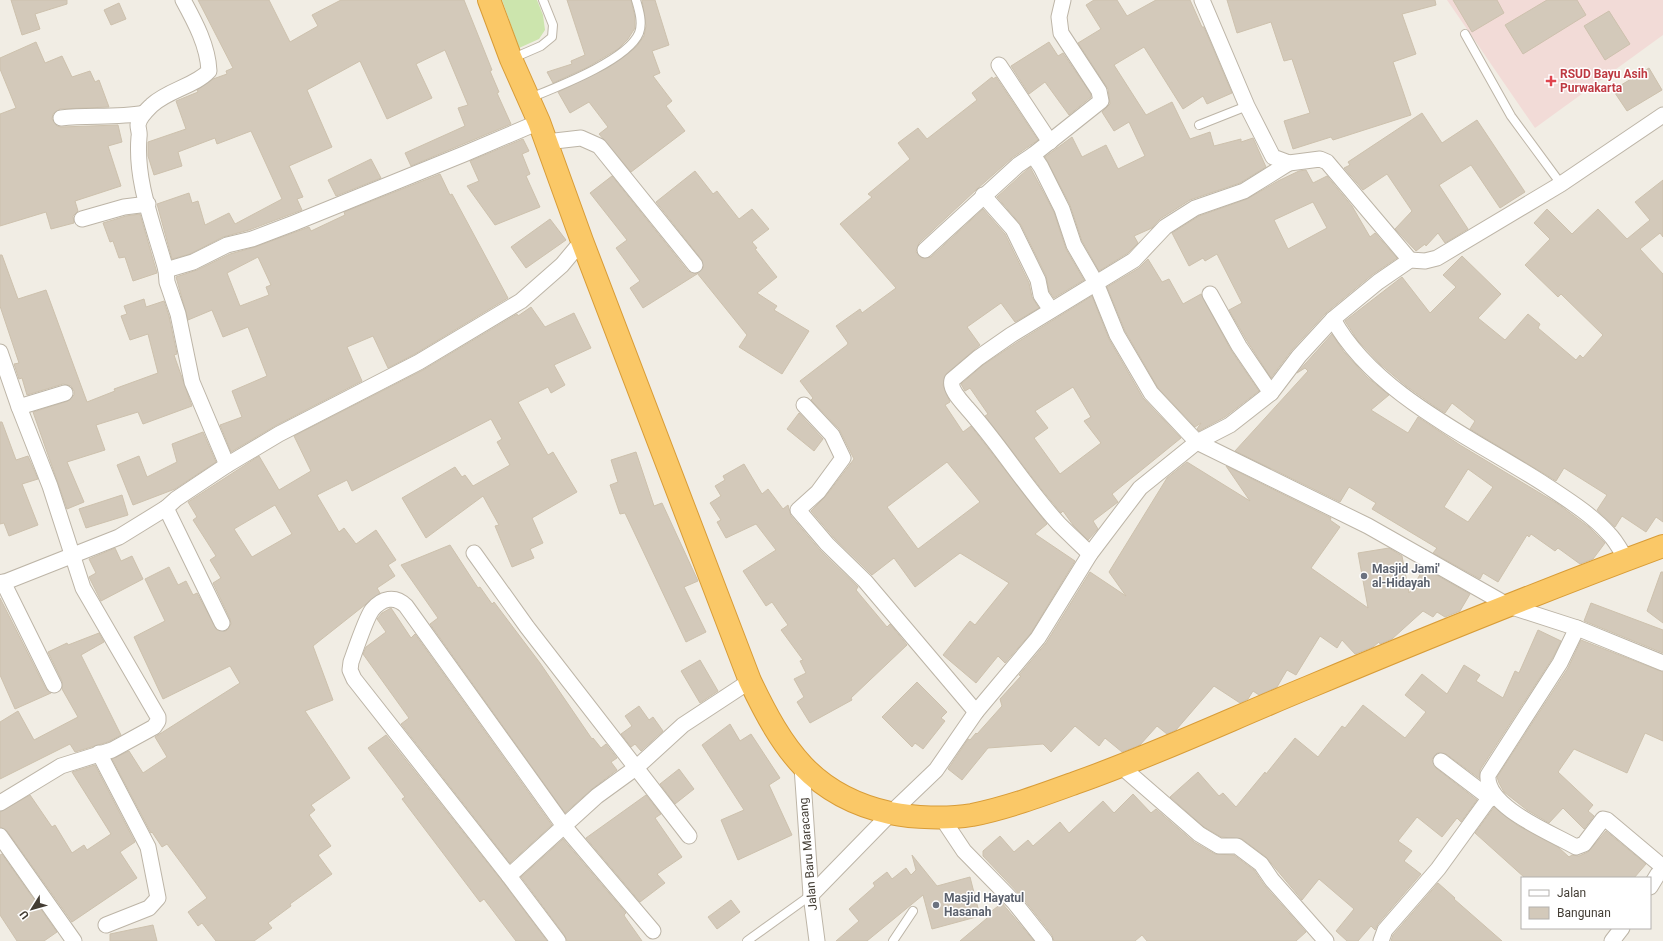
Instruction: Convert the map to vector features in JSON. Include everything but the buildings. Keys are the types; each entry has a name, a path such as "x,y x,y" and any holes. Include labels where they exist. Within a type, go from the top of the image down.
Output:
{"highway":[{"path":"489,0 511,59 542,132 582,242 750,681 779,737 802,767 835,793 860,804 891,813 942,818 972,815 1019,802 1122,767 1315,684 1663,546"}],"street":[{"path":"183,0 194,20 209,59 209,71 205,76 170,93 153,104 144,114 138,125 140,135 138,168 166,270 167,282 178,314 192,382 227,465"},
{"path":"925,250 983,195 1018,165 1050,142 1101,101 1102,96 1061,33 1059,17 1063,0"},
{"path":"1202,0 1247,106 1273,157 1289,163"},
{"path":"999,64 1050,142"},
{"path":"61,118 81,116 130,116 144,114"},
{"path":"811,896 891,813 936,770 976,712 1038,638 1090,554 1140,488 1196,442 1230,425 1271,393 1299,356 1333,319 1378,282 1410,260 1426,261 1437,258 1561,184 1663,115"},
{"path":"166,270 193,262 227,245 252,239 294,223 464,154 542,132 581,138 599,146 695,265"},
{"path":"1033,155 1041,167 1062,209 1074,245 1096,283 1117,335 1151,393 1196,442 1368,526 1509,606 1577,628 1663,663"},
{"path":"1090,554 1044,506 982,425 963,403 951,383 952,380 978,358 1050,310 1134,260 1165,227 1195,208 1244,190 1289,163 1320,159 1327,162 1410,260"},
{"path":"983,195 1013,229 1038,280 1041,295 1050,310"},
{"path":"82,219 124,207 148,204"},
{"path":"54,685 2,583 119,537 166,508 176,499 227,465 332,405 419,362 521,301 562,265 582,242"},
{"path":"1210,294 1239,346 1271,393"},
{"path":"1333,319 1344,339 1380,375 1410,401 1568,499 1610,534 1626,560"},
{"path":"0,352 19,408 50,486 83,588 158,717 158,721 146,732 112,750 61,766 0,803"},
{"path":"19,408 65,393"},
{"path":"804,405 832,435 843,458 818,492 798,510 826,544 865,581 976,712"},
{"path":"166,508 222,623"},
{"path":"474,553 527,627 689,836"},
{"path":"558,941 510,876 354,679 350,670 351,662 372,610 392,598 397,598 406,606 564,826 653,931"},
{"path":"1492,796 1488,783 1488,775 1560,663 1577,628"},
{"path":"510,876 597,796 637,767 683,725 750,681"},
{"path":"99,753 148,847 158,898 149,908 106,925"},
{"path":"1441,761 1492,796 1510,811 1576,847 1584,844 1603,819 1607,820 1663,868 1651,884"},
{"name":"Jalan Baru Maracang","path":"802,767 811,896 817,941"},
{"path":"1122,767 1199,834 1219,846 1237,846 1261,864 1272,880 1326,941"},
{"path":"1381,941 1385,930 1438,869 1492,796"},
{"path":"942,818 964,851 1014,902 1045,941"},
{"path":"0,836 74,941"},
{"path":"1612,941 1621,929"}],"lane":[{"path":"511,59 541,46 552,37 552,25 543,0"},
{"path":"528,99 576,79 604,65 634,42 641,25 636,0"},
{"path":"1465,34 1511,116 1561,184"},
{"path":"1199,125 1247,106"},
{"path":"747,941 811,896"},
{"path":"893,941 913,911"}],"shaded area":[{"name":"RSUD Bayu Asih Purwakarta","path":"1447,0 1663,0 1663,35 1535,128"}],"green space":[{"path":"502,0 537,0 543,15 545,30 539,39 519,48"}],"place":[{"name":"RSUD Bayu Asih Purwakarta","path":"1551,81"},
{"name":"Masjid Jami' al-Hidayah","path":"1364,576"},
{"name":"Masjid Hayatul Hasanah","path":"936,905"}]}
